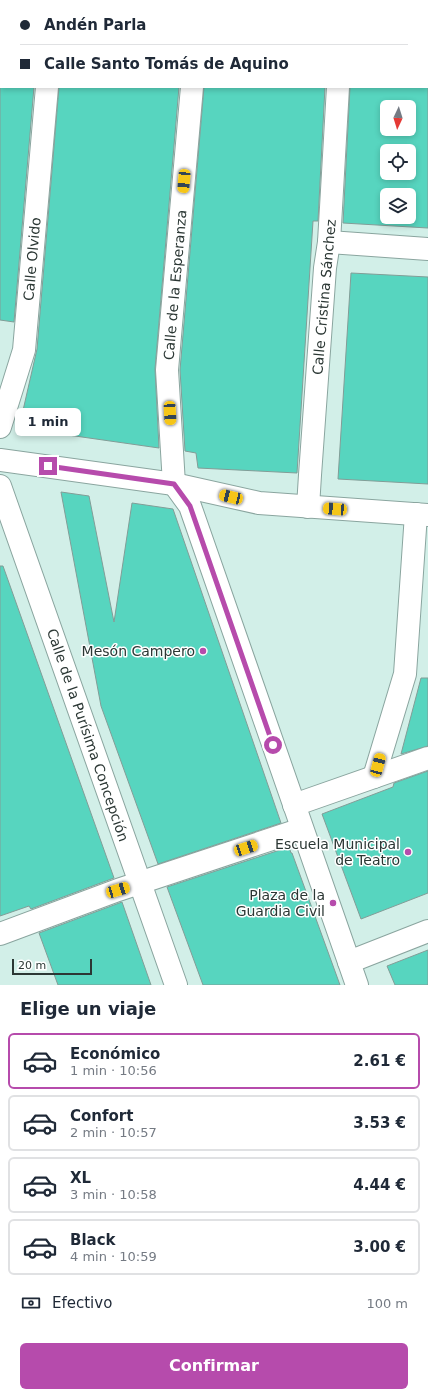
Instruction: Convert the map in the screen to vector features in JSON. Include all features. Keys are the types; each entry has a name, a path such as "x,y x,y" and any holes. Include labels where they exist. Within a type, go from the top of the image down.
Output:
{"street":[{"name":"Calle Olvido","path":"0,427 24,350 47,88"},
{"name":"Calle de la Esperanza","path":"174,484 167,370 192,88"},
{"name":"Calle Cristina Sánchez","path":"308,507 325,268 329,242 338,88"},
{"path":"329,242 428,249"},
{"path":"0,460 174,484 259,503 422,515 405,674 374,777"},
{"path":"174,484 190,506 357,985"},
{"name":"Calle de la Purísima Concepción","path":"0,486 176,985"},
{"path":"294,804 428,758"},
{"path":"0,934 140,883 302,830"},
{"path":"349,962 428,931"}],"building":[{"path":"0,88 34,88 14,322 0,320"},
{"path":"59,88 179,88 155,369 159,448 19,428 37,349"},
{"path":"204,88 325,88 318,221 313,221 297,473 198,468 196,453 185,451 180,370"},
{"path":"350,88 428,88 428,228 343,223"},
{"path":"351,273 428,277 428,484 338,479"},
{"path":"61,492 89,496 114,622 132,503 173,509 281,823 158,864 101,706"},
{"path":"0,566 3,566 114,878 31,909 29,906 0,916"},
{"path":"421,678 428,678 428,746 401,754"},
{"path":"428,771 428,893 361,919 322,814 393,787 394,783"},
{"path":"289,847 340,985 203,985 167,887"},
{"path":"122,902 151,985 58,985 39,933"},
{"path":"428,950 428,985 395,985 387,966"}],"place":[{"name":"Mesón Campero","path":"203,651"},
{"name":"Escuela Municipal de Teatro","path":"408,852"},
{"name":"Plaza de la Guardia Civil","path":"333,903"}],"route":[{"path":"48,466 174,484 190,506 273,745"}]}
